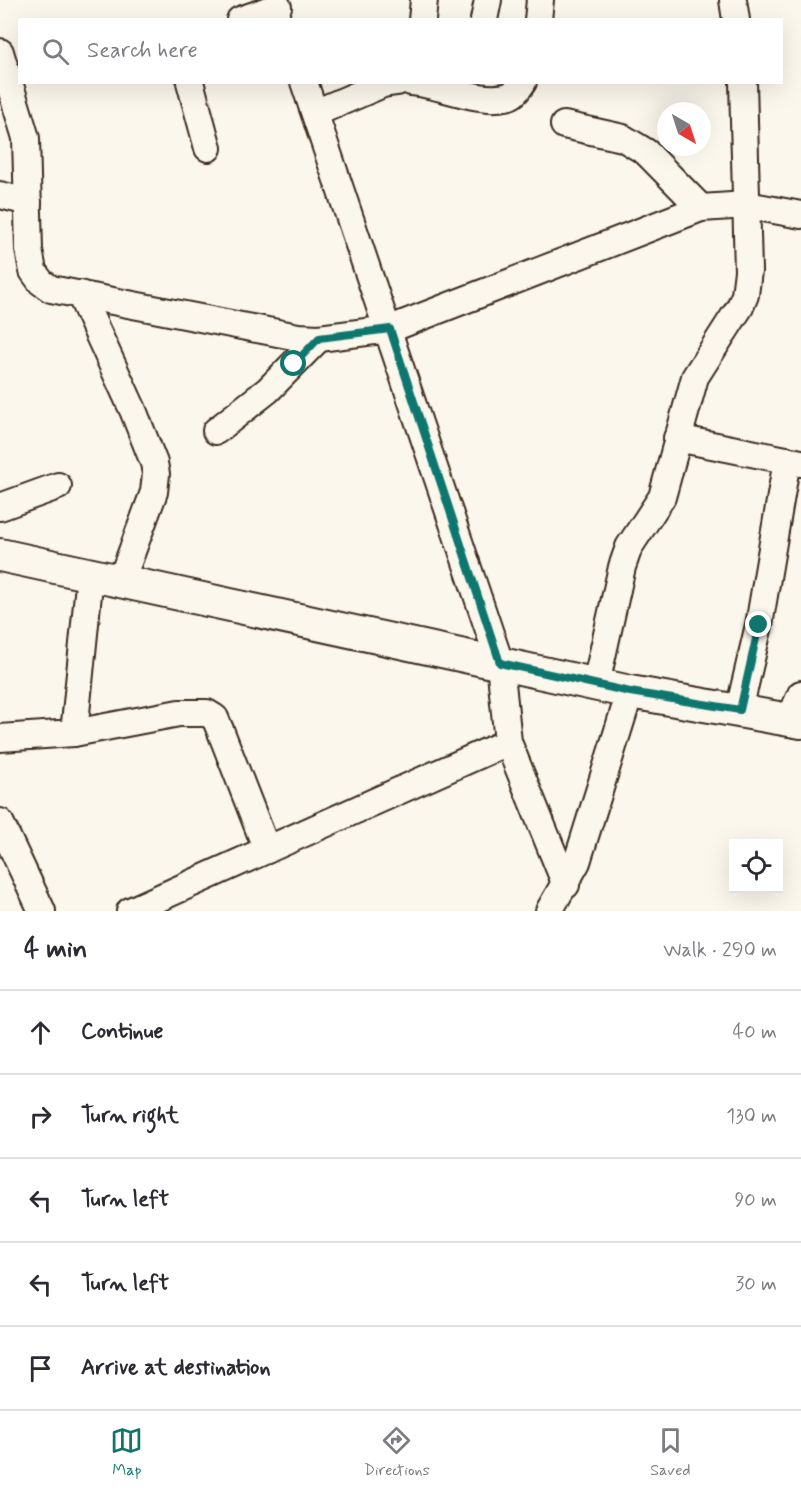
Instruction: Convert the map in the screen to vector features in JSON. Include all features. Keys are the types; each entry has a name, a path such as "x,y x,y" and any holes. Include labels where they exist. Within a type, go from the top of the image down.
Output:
{"main road":[{"path":"0,555 630,692 740,710 797,711"}],"street":[{"path":"422,18 424,0"},
{"path":"484,18 488,0"},
{"path":"538,18 540,0"},
{"path":"733,0 736,18"},
{"path":"247,18 278,9"},
{"path":"0,52 26,138 29,250 33,271 41,282 51,289 319,338 390,329 701,208 747,205 801,215"},
{"path":"191,84 208,148"},
{"path":"305,84 390,329 500,663 508,742 556,903"},
{"path":"315,113 383,84"},
{"path":"424,84 471,88 506,97 516,93 522,84"},
{"path":"596,684 622,567 630,547 662,497 677,438 701,365 745,295 748,271 743,84"},
{"path":"564,125 623,138 646,152 701,208"},
{"path":"0,195 28,202"},
{"path":"80,294 133,410 154,463 156,474 154,492 121,581"},
{"path":"216,430 267,390 319,338"},
{"path":"677,438 794,461 740,710"},
{"path":"0,507 58,486"},
{"path":"74,733 90,574"},
{"path":"556,903 577,862 630,692"},
{"path":"0,738 74,733 179,713 207,713 215,718 267,850"},
{"path":"130,911 508,742"},
{"path":"0,822 42,911"}],"route":[{"path":"294,364 319,338 390,329 500,663 630,692 740,710 759,625"}]}
